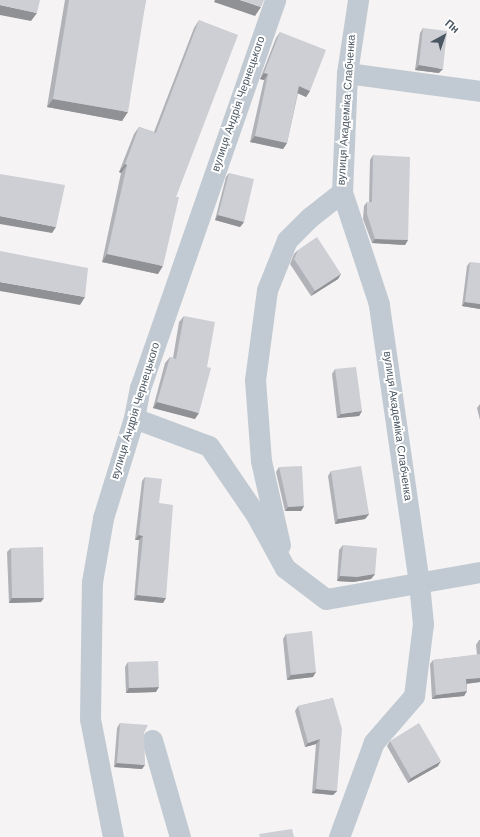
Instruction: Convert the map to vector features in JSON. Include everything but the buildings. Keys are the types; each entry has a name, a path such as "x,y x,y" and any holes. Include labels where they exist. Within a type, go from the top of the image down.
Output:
{"street":[{"name":"вулиця Андрія Чернецького","path":"113,837 90,718 92,582 103,518 134,418 140,388 275,0"},
{"name":"вулиця Академіка Слабченка","path":"339,837 374,742 414,696 423,624 419,584 379,304 342,192 347,73 358,0"},
{"path":"347,73 480,91"},
{"path":"285,568 261,461 255,380 267,290 287,240 309,218 342,192"},
{"path":"134,418 209,446 256,515 285,568 326,599 419,584 480,572"},
{"path":"152,740 180,837"}]}
